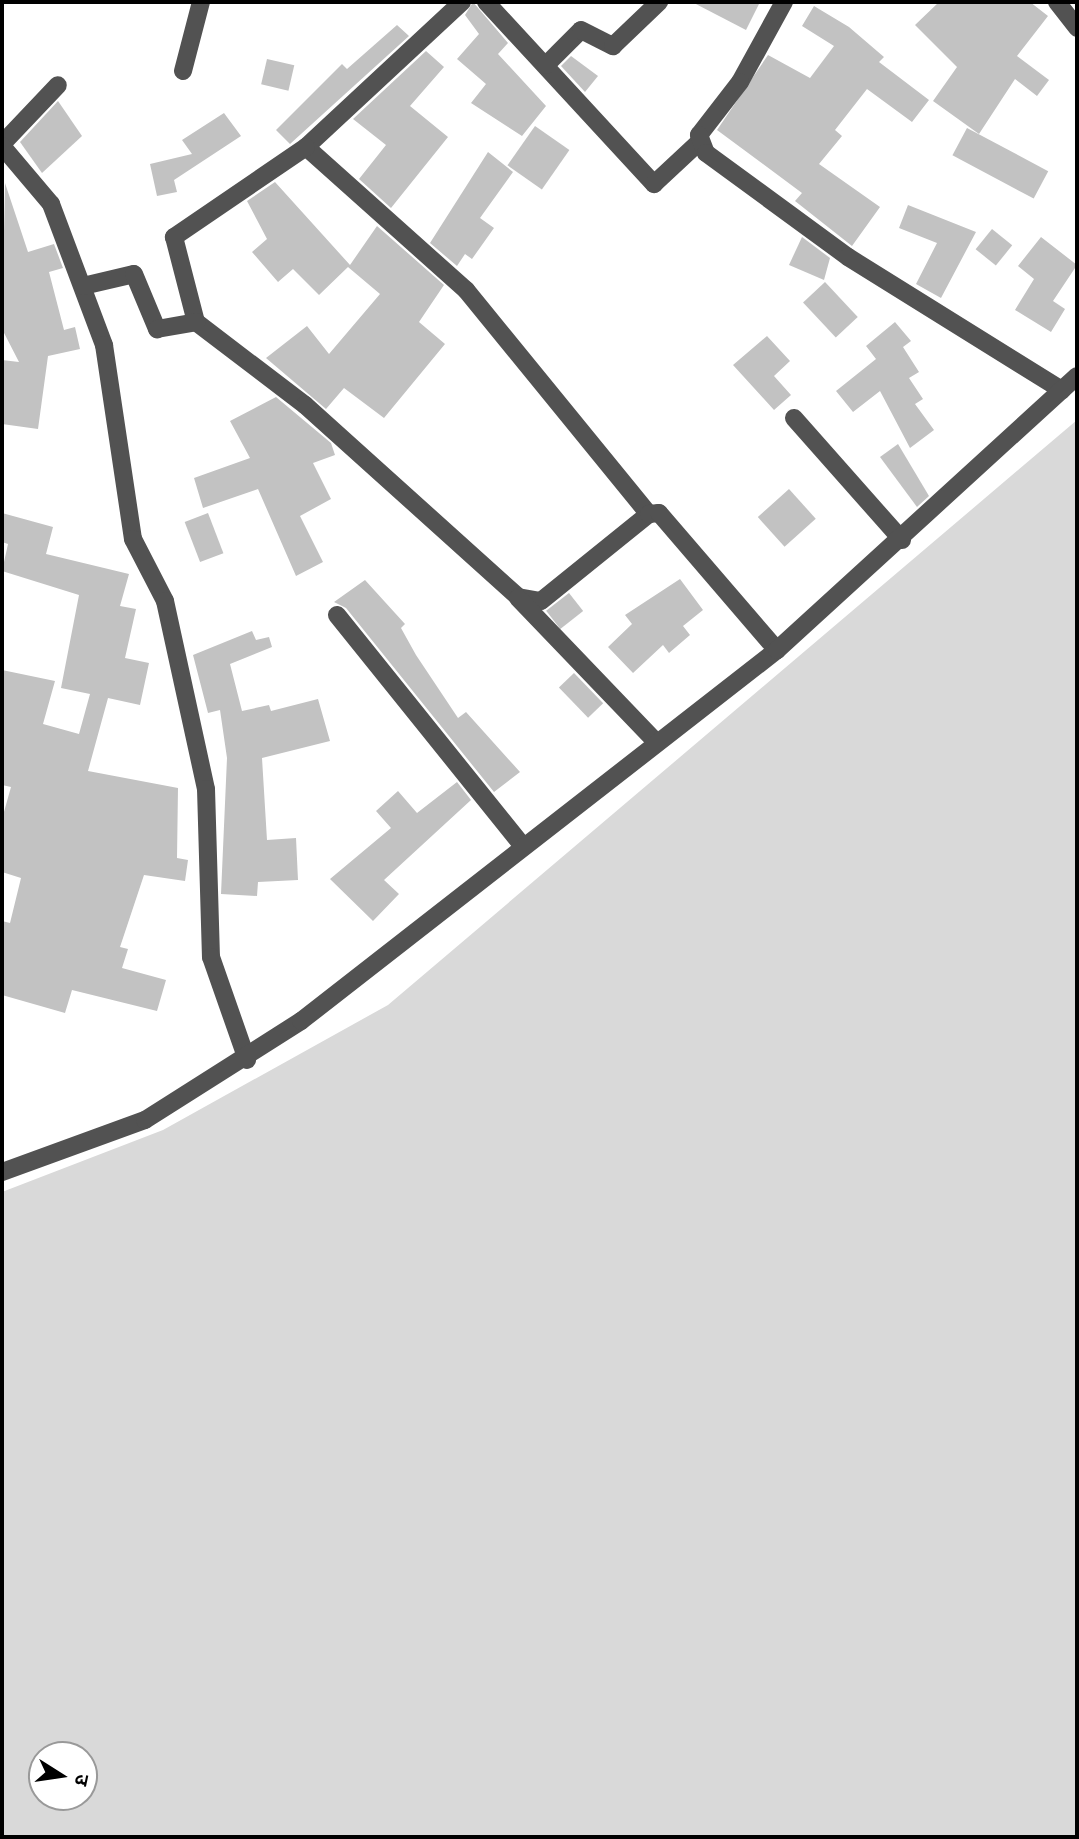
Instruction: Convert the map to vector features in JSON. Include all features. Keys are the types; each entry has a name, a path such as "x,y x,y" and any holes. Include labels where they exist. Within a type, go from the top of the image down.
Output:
{"street":[{"path":"183,71 201,2"},
{"path":"462,2 306,147 174,237 196,322 305,405 518,597 656,742"},
{"path":"486,2 654,184 699,142 784,2"},
{"path":"546,65 580,30 613,46 659,2"},
{"path":"1056,2 1077,28"},
{"path":"58,85 2,145 51,204 104,345 133,539 165,601 184,665 206,789 211,957 247,1060"},
{"path":"699,142 848,257 1062,390"},
{"path":"306,147 466,289 649,514 663,516 706,561 777,650"},
{"path":"83,286 134,274 157,329 196,322"},
{"path":"2,1172 145,1121 247,1060 777,650 902,540 1077,376"},
{"path":"794,418 902,540"},
{"path":"518,597 541,601 649,514"},
{"path":"337,615 523,846"}],"shaded area":[{"path":"1077,420 1077,1837 2,1837 2,1192 163,1130 388,1005"}],"building":[{"path":"473,2 508,43 498,54 546,106 522,136 471,103 486,84 457,59 479,34 465,15"},
{"path":"692,2 760,2 746,30"},
{"path":"939,2 1030,2 1048,16 1017,56 1049,80 1037,96 1015,79 979,134 933,101 957,67 915,25"},
{"path":"814,6 849,27 884,57 879,62 929,100 912,122 867,89 835,130 842,136 819,164 880,207 852,246 795,201 802,193 717,130 768,55 810,78 834,46 802,26"},
{"path":"397,25 409,36 290,144 276,130 342,64 347,69"},
{"path":"426,51 444,67 410,106 448,137 391,208 359,179 386,145 353,119"},
{"path":"571,56 598,76 585,92 561,66"},
{"path":"267,59 294,65 288,91 261,84"},
{"path":"58,101 82,136 42,173 20,142"},
{"path":"224,113 241,136 174,180 177,192 157,196 150,164 192,154 182,140"},
{"path":"535,126 569,150 542,189 507,165"},
{"path":"967,128 1048,171 1034,199 952,155"},
{"path":"488,152 513,172 480,218 494,228 472,259 465,254 457,266 430,243"},
{"path":"275,182 350,265 377,226 444,285 419,322 445,344 384,418 344,388 326,409 266,358 307,326 329,354 380,294 348,267 319,295 293,269 278,282 252,252 267,239 247,201"},
{"path":"5,183 28,252 54,244 63,268 49,272 64,330 75,327 80,349 48,356 38,429 2,424 2,360 19,362 2,329"},
{"path":"908,205 976,232 941,298 916,284 937,243 899,228"},
{"path":"992,229 1012,245 996,266 976,249"},
{"path":"802,237 830,258 824,280 789,265"},
{"path":"1041,237 1077,265 1053,301 1065,309 1051,332 1015,310 1034,279 1018,266"},
{"path":"825,282 858,317 836,338 803,302"},
{"path":"895,322 911,341 903,347 919,372 909,378 923,399 915,404 934,430 910,448 880,391 853,412 836,391 876,359 866,346"},
{"path":"767,336 790,361 774,376 791,395 774,410 733,365"},
{"path":"276,397 331,443 335,455 313,463 331,499 300,516 323,562 296,576 258,489 203,508 194,478 250,458 230,421"},
{"path":"898,444 929,496 917,507 880,457"},
{"path":"789,489 816,519 785,547 758,517"},
{"path":"2,513 53,527 46,554 129,574 120,606 136,609 125,658 149,663 140,705 108,698 88,771 178,788 177,858 188,860 185,881 144,875 120,947 128,949 122,968 166,980 157,1011 72,990 65,1013 2,995 2,921 10,923 21,878 2,872 2,819 11,787 2,785 2,670 55,681 43,724 79,734 90,694 61,688 79,595 2,571 8,544 2,542"},
{"path":"208,513 223,553 200,562 185,522"},
{"path":"680,579 703,610 683,626 690,635 669,653 663,645 633,673 608,647 632,624 625,615"},
{"path":"365,580 405,624 401,628 416,655 458,718 466,712 520,772 494,792 346,608 334,602"},
{"path":"569,593 583,611 560,629 546,611"},
{"path":"252,631 256,640 269,637 272,647 230,664 242,711 269,705 271,711 318,699 330,741 262,758 267,840 296,838 298,880 258,882 257,896 221,894 227,758 220,710 208,713 193,655"},
{"path":"574,673 603,703 588,718 559,688"},
{"path":"457,782 471,800 384,880 399,894 373,921 330,879 391,828 376,811 398,791 417,813"}]}
